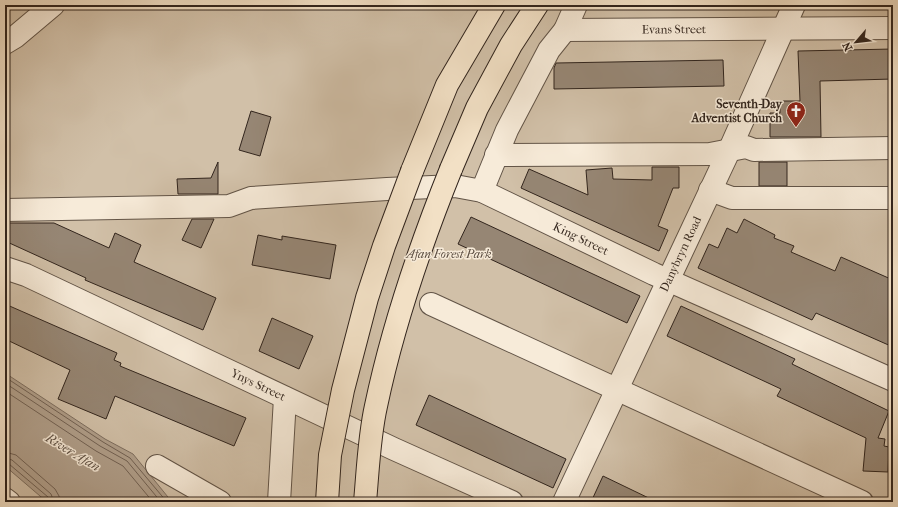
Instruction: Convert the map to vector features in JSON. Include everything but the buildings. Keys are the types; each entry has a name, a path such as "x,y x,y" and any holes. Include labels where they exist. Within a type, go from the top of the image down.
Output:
{"highway":[{"path":"327,502 330,455 343,390 384,246 412,170 448,84 494,5"},
{"path":"365,502 376,407 400,308 434,212 480,101 510,45 537,5"}],"street":[{"path":"5,43 15,37 53,5"},
{"path":"482,191 507,130 549,50 565,30 576,5"},
{"name":"Danybryn Road","path":"564,502 667,280 729,151 794,5"},
{"name":"Evans Street","path":"565,30 783,30 893,28"},
{"path":"496,155 710,154 746,147 754,150 893,148"},
{"name":"King Street","path":"5,210 229,206 251,198 455,186 482,191 667,280 893,380"},
{"path":"710,190 732,198 893,198"},
{"name":"Ynys Street","path":"5,268 26,275 285,398 512,502"},
{"path":"431,304 862,502"},
{"path":"279,502 285,398"},
{"path":"157,466 220,502"},
{"path":"5,499 9,502"}],"green space":[{"name":"Afan Forest Park","path":"5,5 893,5 893,502 5,502"}],"water":[{"name":"River Afan","path":"5,373 105,439 133,454 172,502 47,502 5,466"}],"place":[{"name":"Seventh-Day Adventist Church","path":"796,128"}]}
